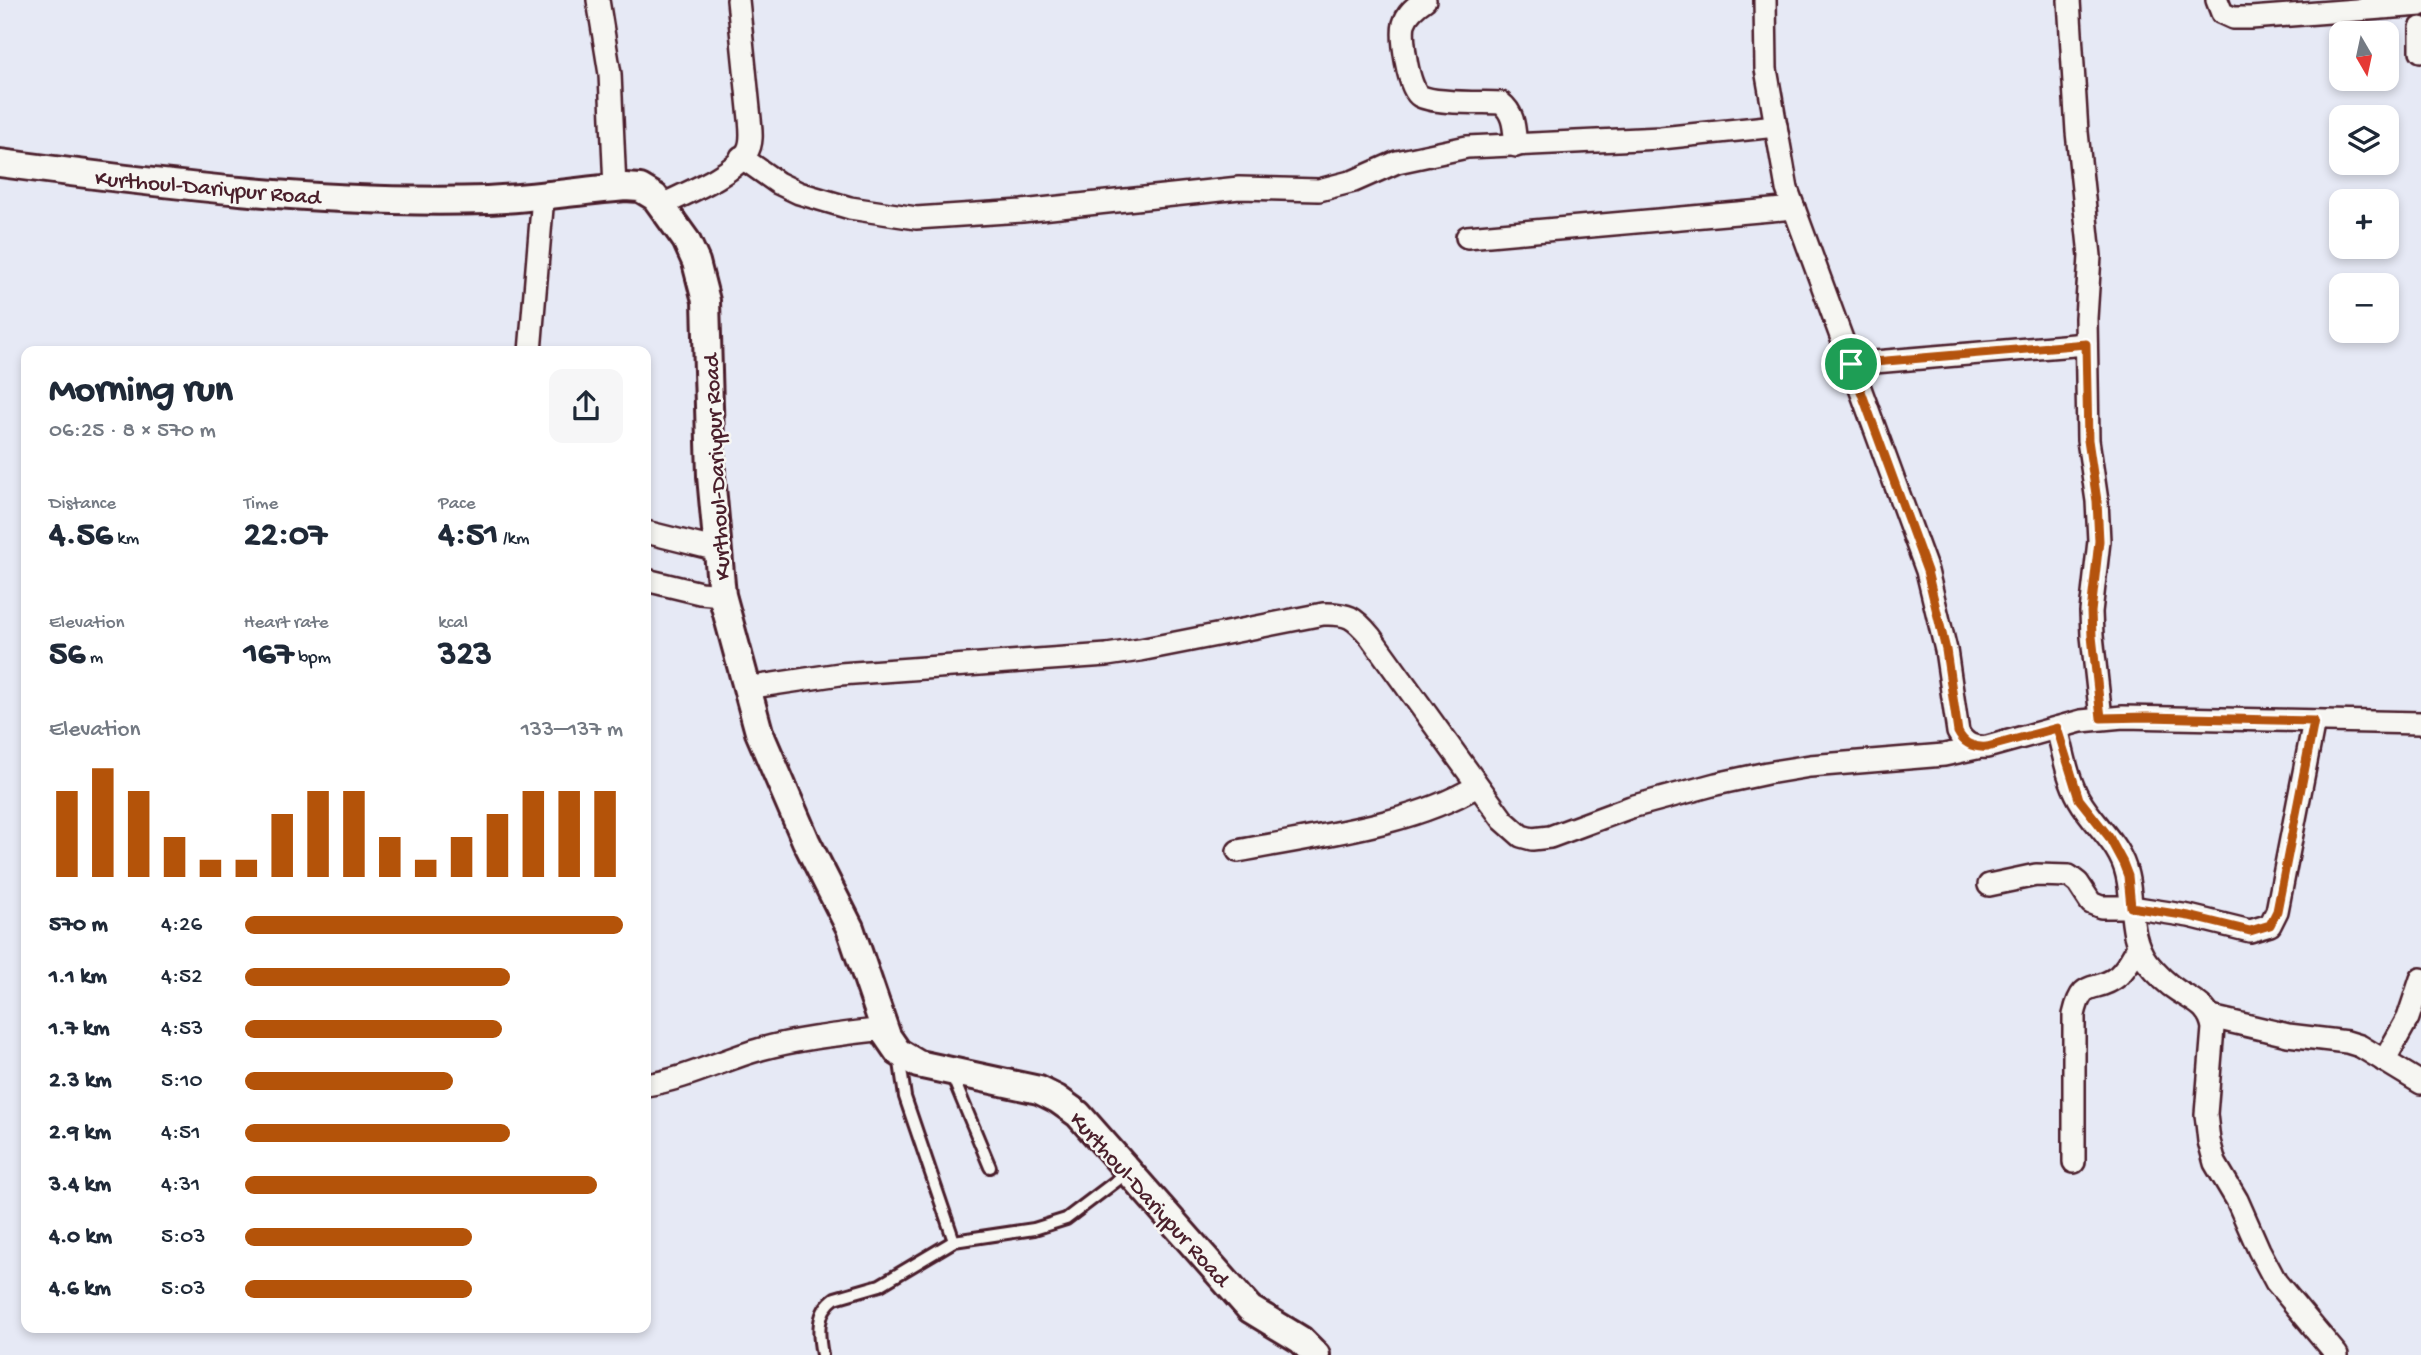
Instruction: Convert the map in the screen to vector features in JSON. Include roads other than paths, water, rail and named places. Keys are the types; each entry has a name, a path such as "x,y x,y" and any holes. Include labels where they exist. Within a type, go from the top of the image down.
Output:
{"street":[{"path":"598,0 610,74 615,188"},
{"path":"662,205 727,170 747,152 751,138 738,0"},
{"path":"1425,0 1410,12 1403,33 1413,89 1420,96 1434,100 1502,103 1509,109 1513,119 1516,146"},
{"path":"1765,0 1766,69 1784,178 1927,571 1946,650 1958,732 1963,741 1977,748"},
{"path":"2069,0 2077,132 2090,256 2086,344 2088,440 2097,501 2099,541 2091,612 2101,718"},
{"path":"2217,0 2222,13 2233,18 2421,5"},
{"path":"2421,28 2421,51"},
{"path":"741,157 778,183 799,193 862,211 916,218 1022,211 1239,188 1319,190 1354,181 1396,162 1467,146 1661,138 1776,126"},
{"name":"Kurthoul-Dariypur Road","path":"0,163 118,179 333,197 487,200 615,188 640,188 654,197 686,240 696,262 706,301 711,476 722,595 746,688 759,732 778,780 850,928 892,1041 918,1064 1020,1085 1057,1099 1079,1114 1250,1310 1301,1340 1316,1355"},
{"path":"530,346 543,196"},
{"path":"1467,237 1794,208"},
{"path":"1851,364 2086,344"},
{"path":"651,533 718,550"},
{"path":"651,581 700,593 722,595"},
{"path":"746,688 840,674 1107,655 1322,614 1349,616 1370,636 1503,820 1521,836 1532,839 1550,837 1644,804 1767,773 1810,766 1944,755 2101,718 2421,723"},
{"path":"1989,884 2036,875 2069,876 2078,883 2091,904 2101,907 2131,907 2189,916 2250,931 2270,925 2277,911 2314,721"},
{"path":"2057,728 2079,799 2109,837 2128,876 2138,947 2165,981 2203,1006 2211,1017 2213,1028 2206,1114 2215,1163 2237,1200 2272,1275 2337,1355"},
{"path":"1238,851 1406,815 1436,806 1477,786"},
{"path":"2074,1162 2073,1034 2078,997 2087,988 2116,977 2127,967 2138,947"},
{"path":"2384,1061 2408,1018 2421,979"},
{"path":"2211,1017 2288,1035 2347,1042 2421,1083"},
{"path":"651,1084 677,1079 742,1055 792,1041 892,1041"}],"lane":[{"path":"892,1041 905,1097 954,1241"},
{"path":"950,1070 990,1167"},
{"path":"822,1355 820,1318 830,1301 844,1294 880,1285 954,1241 1034,1229 1066,1219 1130,1170"}]}
